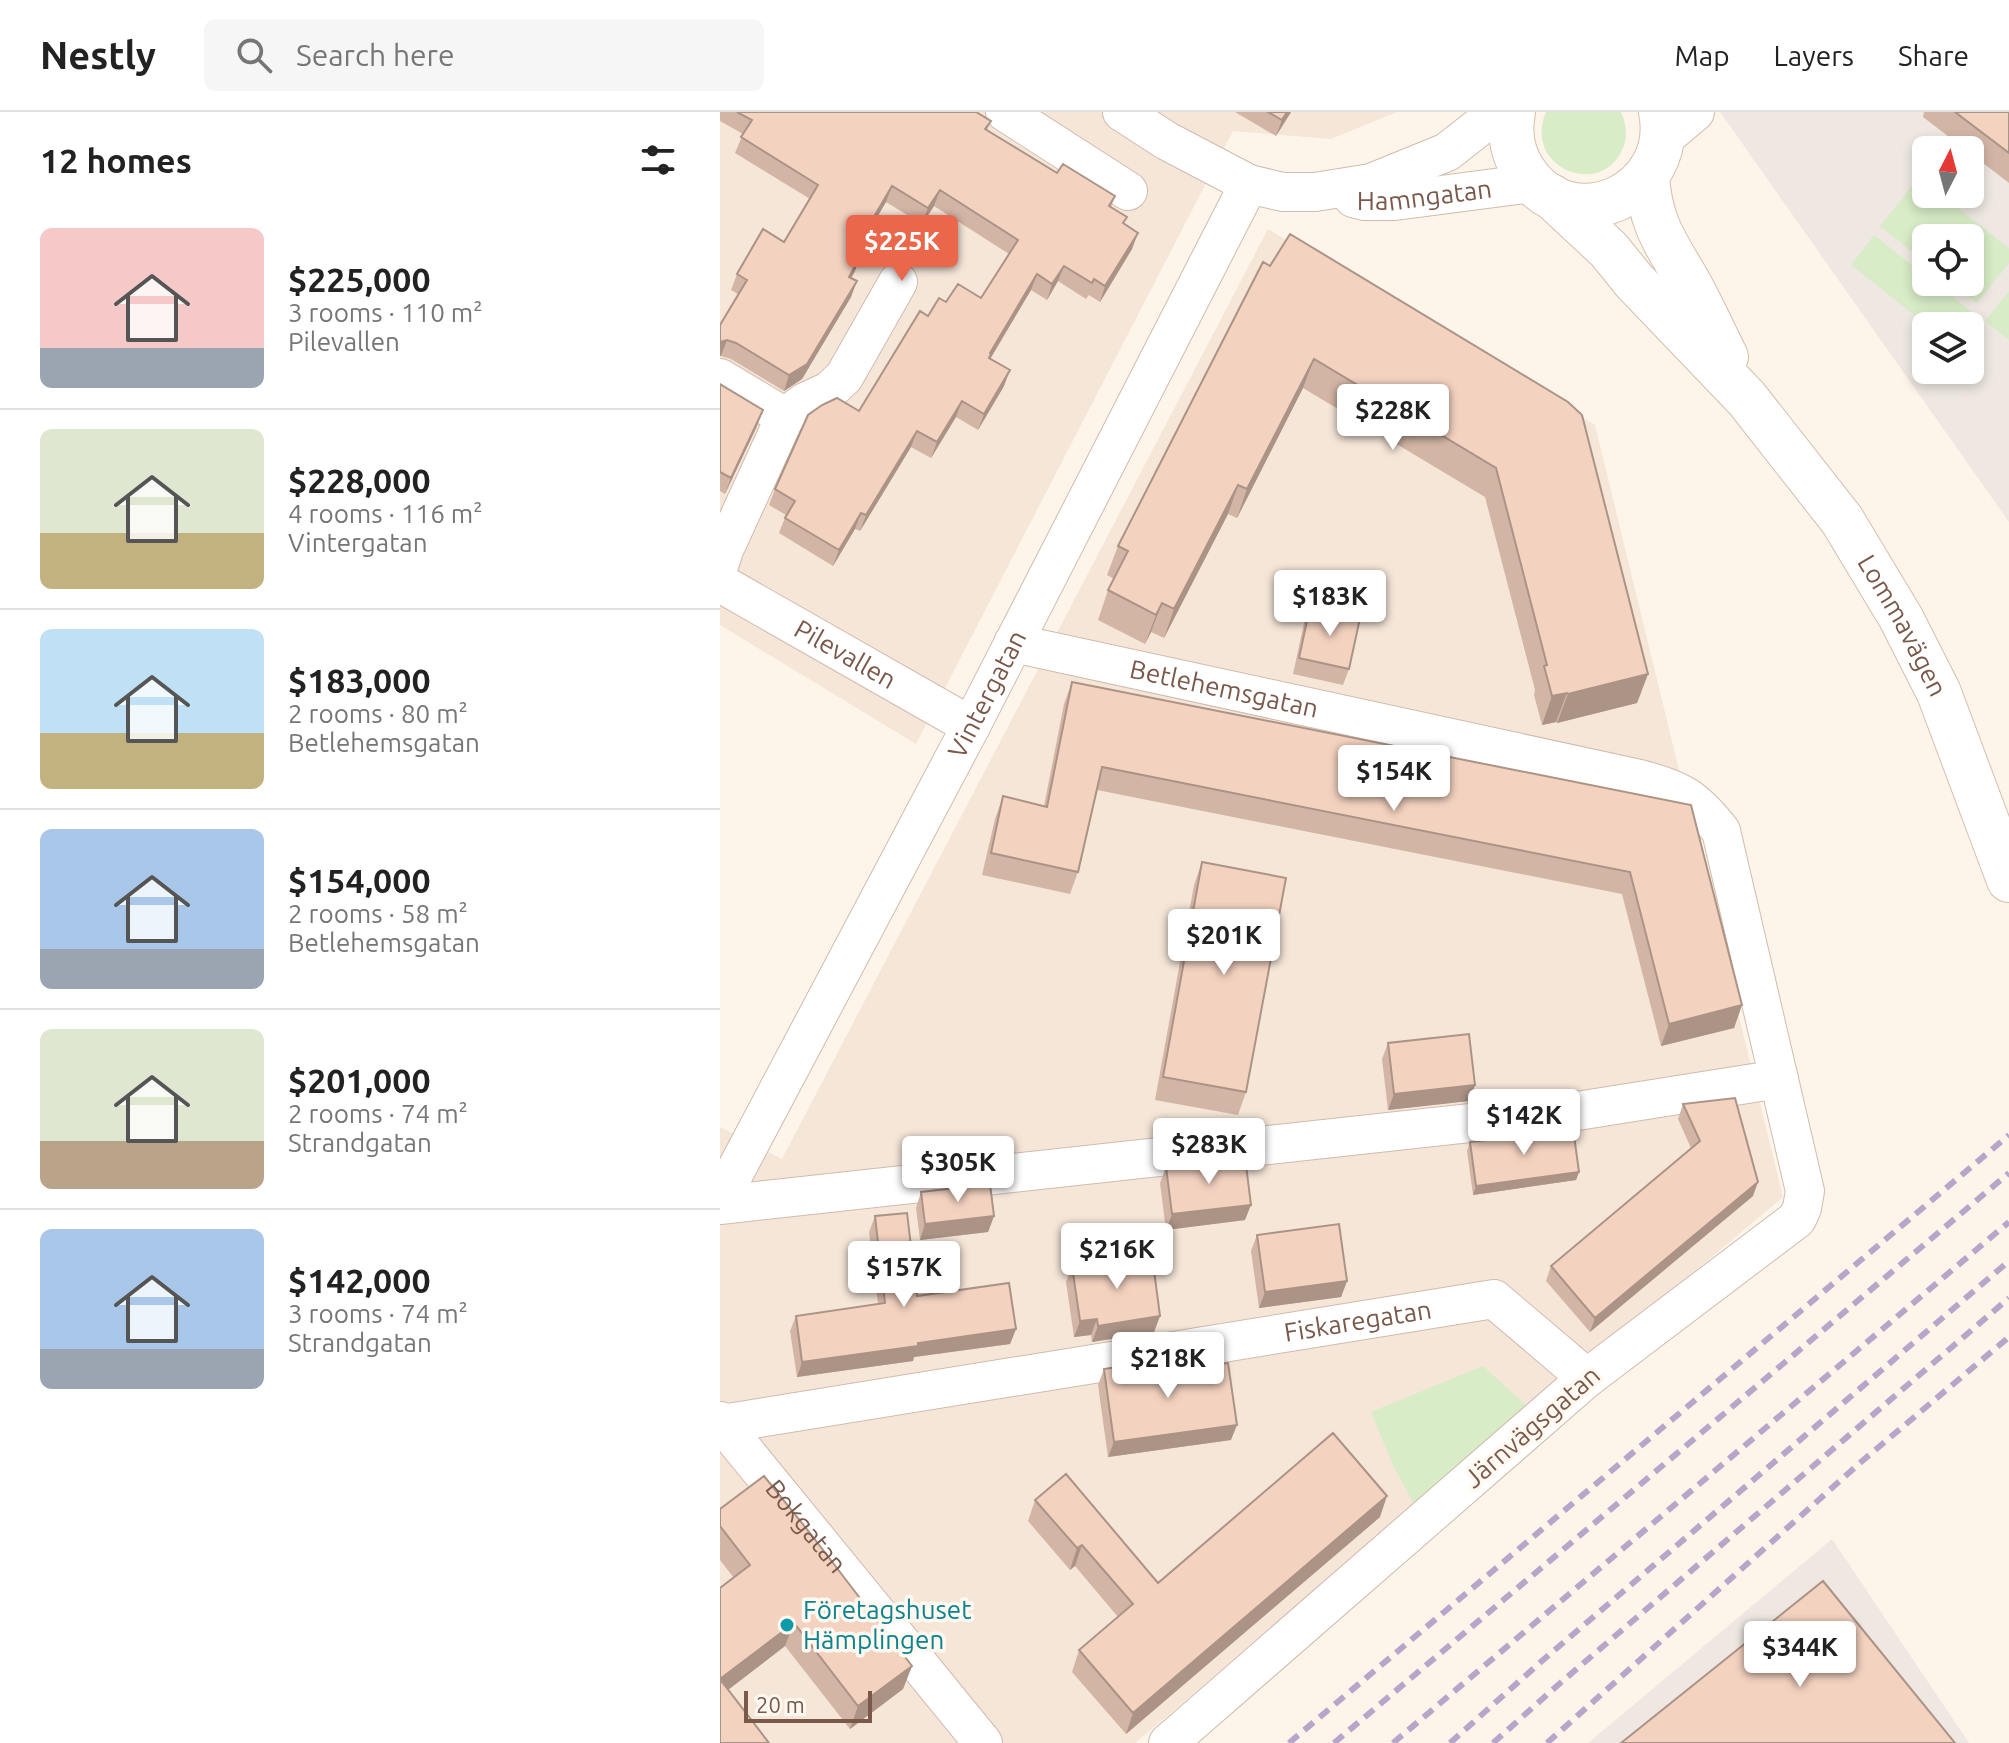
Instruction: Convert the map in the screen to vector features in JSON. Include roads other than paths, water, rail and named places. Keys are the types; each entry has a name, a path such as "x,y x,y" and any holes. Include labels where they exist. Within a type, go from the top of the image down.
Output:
{"street":[{"path":"1005,112 1128,191"},
{"name":"Hamngatan","path":"1122,112 1167,141 1249,184 1283,192 1315,192 1371,183 1447,152 1498,112"},
{"name":"Lommavägen","path":"1513,112 1513,146 1521,166 1609,250 1634,281 1747,399 1842,520 1901,618 1939,693 2009,880"},
{"name":"Lommavägen","path":"1542,189 1576,205 1602,204 1627,194 1667,135"},
{"name":"Lommavägen","path":"1667,135 1651,209 1660,234 1690,285 1747,399"},
{"name":"Vintergatan","path":"720,1202 971,726 1249,184"},
{"name":"Hamngatan","path":"1315,192 1365,201 1395,201 1542,189"},
{"path":"720,563 785,417 805,402 829,391 844,377 898,282"},
{"path":"720,378 785,417"},
{"name":"Pilevallen","path":"720,583 971,726"},
{"name":"Betlehemsgatan","path":"1013,643 1640,779 1688,796 1721,831 1779,1079"},
{"path":"720,1202 1571,1112 1779,1079"},
{"name":"Järnvägsgatan","path":"1168,1743 1587,1378 1797,1219 1805,1191 1779,1079"},
{"name":"Fiskaregatan","path":"721,1423 1494,1299 1587,1378"},
{"name":"Bokgatan","path":"721,1423 983,1743"}],"railway":[{"path":"1289,1743 2009,1135"},
{"path":"1334,1743 2009,1173"},
{"path":"1393,1743 2009,1222"},
{"path":"1450,1743 2009,1261"},
{"path":"1493,1743 2009,1298"},
{"path":"1547,1743 1861,1462 2009,1337"}],"place":[{"name":"Företagshuset Hämplingen","path":"787,1625"}]}
